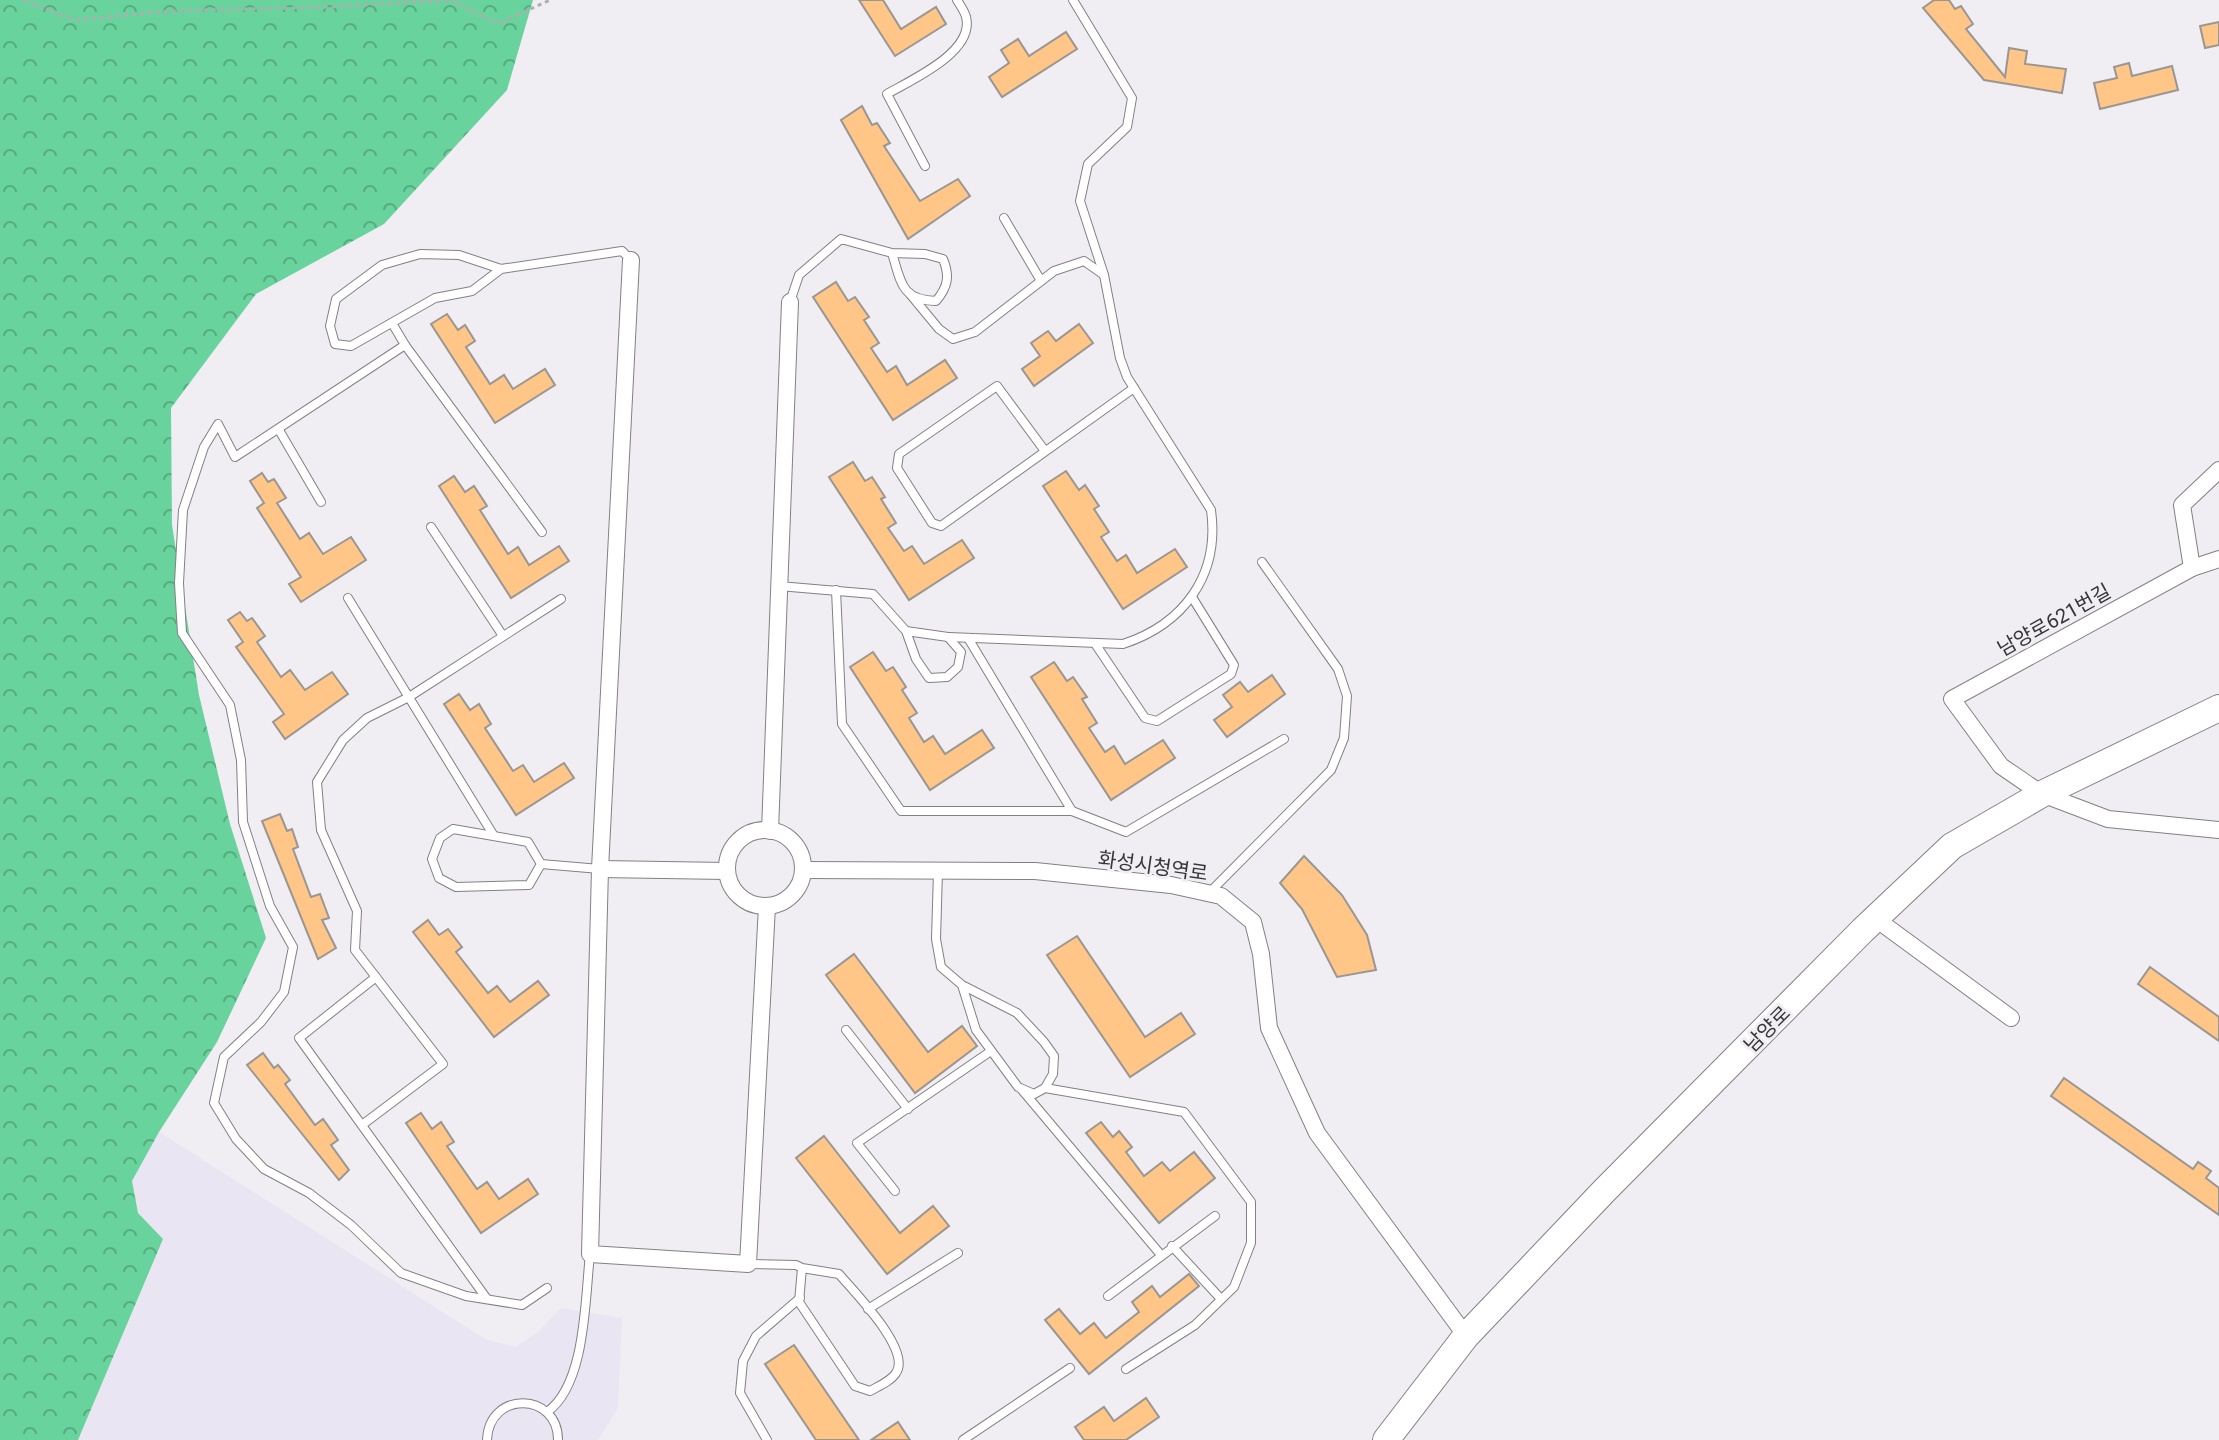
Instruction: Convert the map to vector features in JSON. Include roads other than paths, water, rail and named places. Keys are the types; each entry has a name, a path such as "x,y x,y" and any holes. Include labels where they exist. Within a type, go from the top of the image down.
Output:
{"main road":[{"name":"남양로","path":"1386,1440 1466,1336 1615,1180 1952,846 2042,794 2219,708"}],"street":[{"path":"631,260 600,869 590,1254 748,1264 767,906"},
{"path":"770,831 790,302"},
{"path":"2219,470 2182,505 2192,568 2219,559"},
{"name":"남양로621번길","path":"2042,794 2001,766 1952,699 2192,568"},
{"path":"2042,794 2108,819 2219,830"},
{"path":"770,831 791,840 801,854 803,870 797,891 788,900 767,906 751,904 740,897 732,887 727,862 736,843 750,833 770,831"},
{"path":"600,869 727,871"},
{"name":"화성시청역로","path":"803,870 1035,871 1171,885 1221,896 1253,922 1261,954 1269,1028 1317,1133 1466,1336"},
{"path":"1876,919 2011,1018"}],"lane":[{"path":"925,166 887,94 952,54 963,38 967,19 957,0"},
{"path":"906,631 948,637 1123,644 1150,636 1172,619 1192,597 1209,562 1214,532 1211,510 1134,388 1120,358 1104,275 1080,201 1088,164 1127,127 1132,98 1073,0"},
{"path":"1004,218 1041,281"},
{"path":"790,302 799,275 841,239 892,253 925,254 943,259 947,270 945,291 936,301 918,300 904,289 892,253"},
{"path":"501,269 472,291 435,298 351,346 335,344 330,326 336,299 382,265 420,254 459,255 501,269 622,251 631,260"},
{"path":"910,294 939,329 953,339 975,332 1054,271 1084,261 1104,275"},
{"path":"392,323 542,532"},
{"path":"405,345 235,457 218,424 204,447 183,510 179,583 182,633 230,705 241,760 243,822 270,906 293,947 284,992 261,1022 224,1057 214,1103 236,1139 264,1169 309,1193 351,1225 401,1273 466,1296 522,1305 547,1288"},
{"path":"1045,451 997,386 899,454 897,468 932,523 941,526 1134,388"},
{"path":"279,430 321,502"},
{"path":"431,527 503,636"},
{"path":"1209,893 1331,770 1344,738 1347,696 1338,669 1262,562"},
{"path":"779,586 873,594 906,631 916,659 929,678 947,677 958,667 961,652 948,637"},
{"path":"836,590 842,724 901,811 1072,811 1126,832 1284,739"},
{"path":"1096,645 1145,718 1157,721 1231,674 1234,665 1192,597"},
{"path":"348,598 494,836"},
{"path":"362,1125 443,1064 355,950 357,911 321,830 317,782 343,740 367,718 409,697 561,599"},
{"path":"968,638 1072,811"},
{"path":"453,829 528,842 541,864 529,885 456,887 439,878 432,859 440,838 453,829"},
{"path":"541,864 600,869"},
{"path":"938,871 936,939 941,967 962,985 1017,1013 1054,1056 1053,1074 1045,1088 1034,1094 1021,1088"},
{"path":"376,977 299,1038 487,1299"},
{"path":"962,985 976,1030 991,1051 1161,1255"},
{"path":"846,1030 908,1109"},
{"path":"895,1191 857,1143 991,1051"},
{"path":"1045,1088 1184,1112 1251,1202 1251,1243 1234,1287 1195,1325 1126,1369"},
{"path":"1108,1296 1215,1216"},
{"path":"1172,1246 1221,1299"},
{"path":"868,1309 958,1253"},
{"path":"547,1412 557,1406 573,1376 581,1339 590,1254"},
{"path":"748,1264 796,1265 839,1274 894,1341 900,1360 897,1372 870,1391 855,1386 799,1302 802,1268"},
{"path":"767,1440 740,1393 743,1361 756,1336 800,1298"},
{"path":"963,1440 1070,1368"},
{"path":"487,1440 489,1426 504,1408 526,1403 547,1412 554,1422 558,1440"}]}
